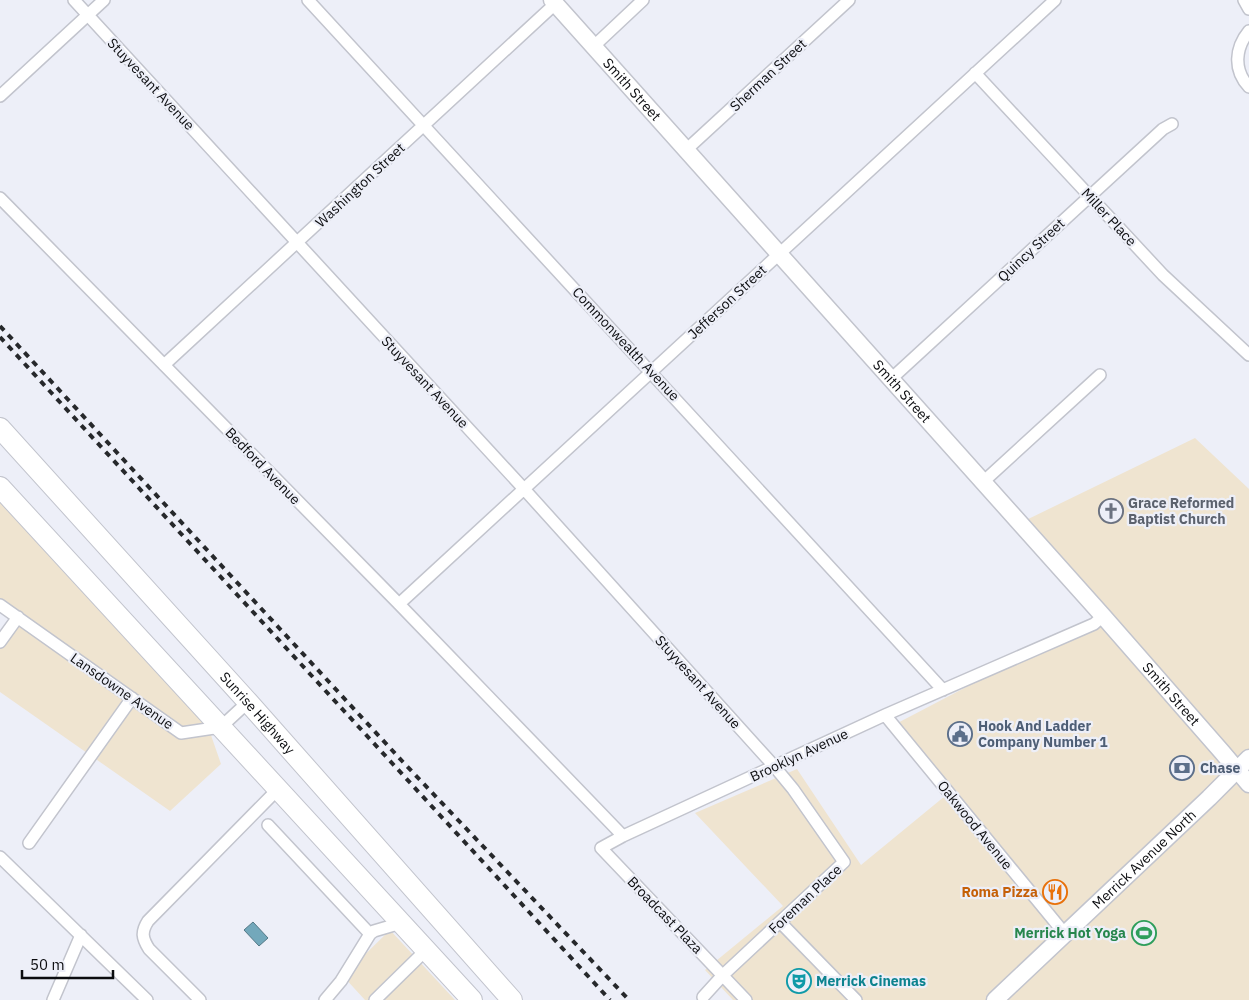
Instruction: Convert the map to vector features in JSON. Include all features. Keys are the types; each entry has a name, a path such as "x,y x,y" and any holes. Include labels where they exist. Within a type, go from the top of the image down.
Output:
{"highway":[{"name":"Sunrise Highway","path":"0,428 248,702 512,1000"},
{"path":"0,487 472,1000"}],"street":[{"name":"Stuyvesant Avenue","path":"74,0 524,489 774,766"},
{"path":"0,96 104,0"},
{"name":"Commonwealth Avenue","path":"308,0 943,690"},
{"path":"594,46 643,0"},
{"name":"Sherman Street","path":"686,150 849,0"},
{"name":"Jefferson Street","path":"399,604 1055,0"},
{"path":"1244,0 1249,9"},
{"name":"Washington Street","path":"164,365 424,126 554,2"},
{"name":"Smith Street","path":"554,2 1103,616 1249,784"},
{"path":"1249,31 1239,46 1237,65 1240,75 1249,87"},
{"name":"Miller Place","path":"975,73 1163,275 1249,355"},
{"name":"Quincy Street","path":"891,378 1163,129 1172,124"},
{"name":"Bedford Avenue","path":"0,198 399,604 623,836"},
{"path":"983,482 1100,375"},
{"name":"Lansdowne Avenue","path":"0,604 181,733 221,727"},
{"name":"Brooklyn Avenue","path":"623,836 886,715 1094,624 1103,616"},
{"path":"0,642 18,618"},
{"path":"29,843 132,698"},
{"path":"221,727 248,702"},
{"name":"Oakwood Avenue","path":"886,715 1065,934"},
{"name":"Merrick Avenue North","path":"995,1000 1249,758"},
{"name":"Foreman Place","path":"703,997 723,975 844,862 793,789 774,766"},
{"path":"200,1000 149,949 143,941 142,931 148,921 278,789"},
{"path":"268,825 370,934"},
{"name":"Broadcast Plaza","path":"623,836 601,848 746,1000"},
{"path":"0,857 147,1000"},
{"path":"780,922 856,1000"},
{"path":"325,1000 341,981 370,934 374,930 401,923"},
{"path":"53,1000 81,935"},
{"path":"374,1000 426,950"}],"shaded area":[{"path":"1195,438 1249,489 1249,759 1237,770 1249,784 1249,1000 733,1000 705,970 783,906 695,813 797,769 861,865 945,796 888,728 1102,616 1020,523"},
{"path":"0,492 204,715 221,764 170,811 0,692 0,645 18,620 0,607"},
{"path":"390,930 455,1000 365,1000 343,976"}],"water":[{"path":"253,922 268,938 259,946 244,930"}],"railway":[{"path":"0,326 403,762 629,1000"},
{"path":"0,337 610,1000"}],"place":[{"name":"Grace Reformed Baptist Church","path":"1111,511"},
{"name":"Hook And Ladder Company Number 1","path":"960,734"},
{"name":"Chase","path":"1182,768"},
{"name":"Roma Pizza","path":"1055,892"},
{"name":"Merrick Hot Yoga","path":"1144,933"},
{"name":"Merrick Cinemas","path":"799,981"}]}
